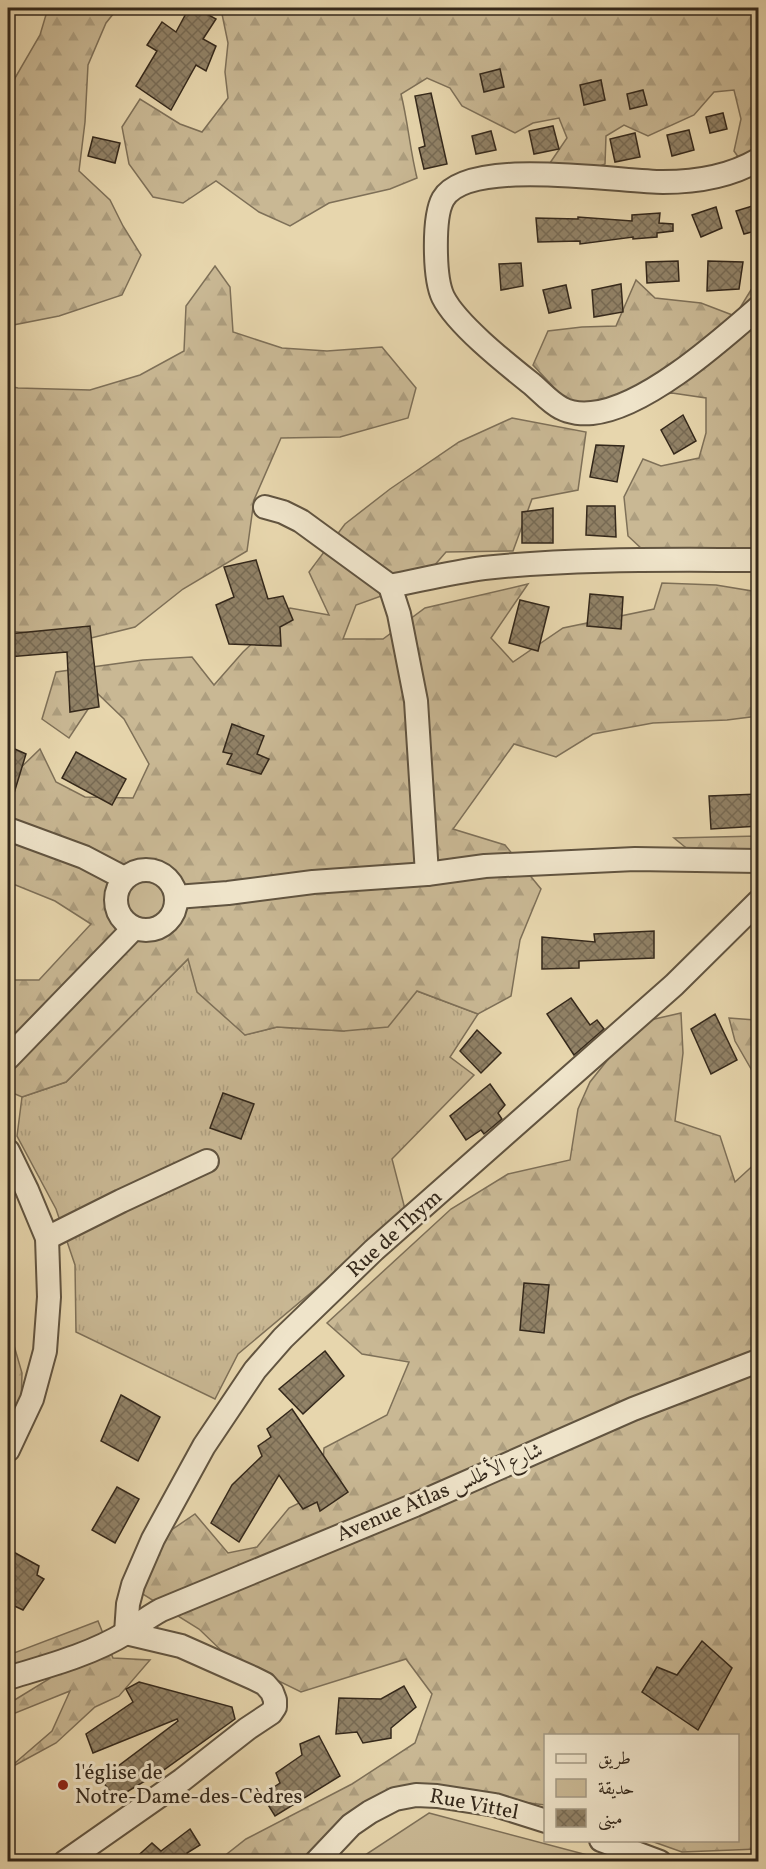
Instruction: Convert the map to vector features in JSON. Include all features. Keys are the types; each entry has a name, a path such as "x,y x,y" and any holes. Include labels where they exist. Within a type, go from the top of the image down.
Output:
{"street":[{"path":"759,160 742,170 694,181 613,180 564,174 526,174 472,182 455,187 443,200 439,216 436,261 443,297 462,322 505,362 562,409 575,413 608,410 636,398 679,372 759,308"},
{"path":"265,507 283,512 301,521 390,586 399,614 416,700 427,874"},
{"path":"390,586 483,568 579,561 759,560"},
{"path":"8,829 84,857 124,878"},
{"path":"176,897 313,882 427,874 485,866 635,859 759,861"},
{"path":"145,869 156,871 166,877 174,886 176,897 175,909 169,920 159,927 147,930 134,928 125,921 118,912 116,900 118,888 124,878 145,869"},
{"name":"Rue de Thym","path":"126,1633 128,1604 133,1585 153,1539 204,1446 255,1370 283,1338 374,1251 675,985 759,902"},
{"path":"8,1059 134,928"},
{"path":"8,1151 47,1238 49,1297 45,1351 32,1398 8,1450"},
{"path":"47,1238 207,1161"},
{"name":"Avenue Atlas شارع الأطلس","path":"8,1678 79,1656 126,1633 161,1610 415,1504 633,1409 759,1361"},
{"name":"Avenue Atlas شارع الأطلس","path":"126,1633 169,1620 606,1435 759,1374"},
{"path":"65,1862 182,1780 271,1713 275,1707 272,1692 265,1684 253,1678 181,1646 126,1633"},
{"name":"Rue Vittel","path":"316,1862 360,1818 395,1799 416,1795 495,1805 544,1820"},
{"path":"606,1842 660,1862"}],"green space":[{"path":"48,8 118,8 106,23 88,65 85,122 79,171 110,200 141,255 122,295 59,316 8,326 8,90 40,35"},
{"path":"214,8 758,8 758,160 743,164 734,151 741,119 734,90 714,92 694,115 648,136 624,125 606,136 605,164 580,174 550,163 567,138 559,118 533,123 515,133 462,106 450,88 427,78 401,94 417,178 390,189 329,203 290,226 259,212 216,181 183,203 153,197 129,164 122,127 140,99 180,124 202,132 228,98 225,72 228,43 222,14"},
{"path":"756,265 758,266 758,552 642,549 628,536 624,497 643,459 661,466 699,458 706,433 706,398 672,393 587,411 561,395 533,365 548,331 616,326 636,280 655,298 701,303 735,316 754,285"},
{"path":"215,266 230,287 233,332 282,348 327,351 382,347 416,388 408,418 340,437 281,438 254,500 247,551 183,589 135,627 91,638 8,631 8,386 90,390 140,375 184,351 186,306"},
{"path":"512,418 586,432 578,490 532,499 513,551 446,552 420,582 356,605 343,639 383,639 425,608 528,584 491,638 513,662 563,628 654,609 662,583 716,585 758,592 758,716 727,720 653,723 593,734 556,757 514,744 453,829 505,845 541,889 520,940 511,996 478,1014 417,991 388,1027 344,1031 277,1027 245,1035 197,992 188,959 66,1082 22,1097 8,1091 8,980 39,980 91,924 55,901 8,882 8,780 40,749 56,782 85,797 133,798 149,764 124,719 98,694 69,738 42,719 56,672 143,660 192,657 214,685 243,652 290,608 329,615 309,572 345,524 390,489 459,442"},
{"path":"758,836 758,856 695,855 674,838"},
{"path":"146,876 163,883 170,900 163,917 146,924 129,917 122,900 129,883"},
{"path":"188,959 245,1035 277,1027 344,1031 417,991 478,1014 450,1057 474,1075 392,1159 406,1213 238,1354 215,1399 76,1332 75,1265 56,1209 17,1136 22,1097 66,1082"},
{"path":"681,1013 683,1053 675,1121 720,1136 735,1182 758,1161 758,1849 682,1852 654,1842 739,1842 739,1734 544,1734 544,1805 413,1788 314,1861 218,1861 246,1839 352,1784 415,1743 432,1694 406,1659 301,1692 226,1655 199,1629 141,1593 161,1537 195,1514 228,1553 257,1547 289,1508 321,1492 324,1448 387,1415 409,1362 362,1354 327,1323 451,1209 508,1174 570,1160 578,1109 590,1082 637,1023"},
{"path":"729,1018 755,1020 758,1032 758,1081 735,1041"},
{"path":"8,1331 22,1373 21,1407 8,1413"},
{"path":"98,1621 113,1658 150,1660 119,1696 95,1707 56,1743 8,1769 52,1731 70,1691 8,1716 8,1704 49,1679 8,1673 8,1654"},
{"path":"429,1813 610,1861 356,1861"}],"building":[{"path":"189,8 196,8 216,19 203,39 216,46 206,71 196,65 171,110 136,86 157,51 147,45 162,22 176,32"},
{"path":"500,69 504,87 484,92 480,74"},
{"path":"601,80 605,100 584,105 580,85"},
{"path":"643,90 647,105 630,109 627,94"},
{"path":"431,93 447,164 424,169 419,148 425,146 415,96"},
{"path":"723,113 727,129 710,133 706,117"},
{"path":"553,126 559,149 534,154 529,131"},
{"path":"689,130 694,150 672,156 667,135"},
{"path":"491,131 496,150 476,154 472,136"},
{"path":"635,133 640,157 615,162 610,139"},
{"path":"93,137 120,143 115,163 88,156"},
{"path":"759,204 759,230 744,234 736,211"},
{"path":"716,207 722,228 701,237 692,215"},
{"path":"660,213 659,223 673,224 673,231 657,233 657,237 633,239 633,237 580,244 580,241 538,242 536,218 578,219 578,217 632,221 632,215"},
{"path":"678,261 679,281 647,283 646,262"},
{"path":"708,261 743,262 739,289 707,291"},
{"path":"521,263 523,286 501,290 499,264"},
{"path":"621,284 623,312 594,317 592,290"},
{"path":"566,285 571,308 549,313 543,290"},
{"path":"683,415 696,441 674,454 661,430"},
{"path":"596,445 624,446 617,482 590,477"},
{"path":"587,506 615,506 616,537 586,535"},
{"path":"553,508 553,543 522,543 522,512"},
{"path":"256,560 268,599 283,596 293,620 280,627 281,646 229,644 216,605 234,597 224,567"},
{"path":"590,594 623,597 621,629 587,626"},
{"path":"520,600 549,607 538,651 509,643"},
{"path":"90,626 99,707 70,712 67,652 8,657 8,634"},
{"path":"232,724 264,736 257,754 269,759 261,774 227,764 232,754 223,752"},
{"path":"8,746 26,754 11,803 8,802"},
{"path":"76,752 126,779 112,805 62,778"},
{"path":"759,794 759,826 711,829 709,796"},
{"path":"654,931 654,958 579,961 579,968 542,969 542,937 595,942 594,934"},
{"path":"571,998 590,1025 597,1020 604,1029 574,1055 547,1014"},
{"path":"715,1014 737,1060 711,1074 691,1029"},
{"path":"477,1030 501,1053 481,1073 460,1051"},
{"path":"490,1084 505,1105 498,1113 502,1119 484,1134 481,1130 466,1140 450,1116"},
{"path":"223,1093 254,1104 241,1139 210,1128"},
{"path":"524,1283 549,1285 544,1333 520,1330"},
{"path":"325,1351 344,1376 303,1414 279,1389"},
{"path":"121,1395 160,1417 138,1461 101,1441"},
{"path":"292,1409 348,1492 320,1511 317,1502 303,1509 279,1475 239,1542 211,1523 232,1485 262,1456 258,1446 271,1437 267,1429"},
{"path":"117,1487 139,1499 115,1543 92,1530"},
{"path":"8,1549 39,1566 37,1575 44,1579 23,1610 8,1603"},
{"path":"702,1641 732,1668 698,1730 642,1692 657,1667 677,1675"},
{"path":"139,1682 232,1707 235,1719 165,1769 115,1799 101,1779 178,1721 177,1719 93,1753 86,1734 133,1702 126,1689"},
{"path":"404,1686 416,1707 391,1728 391,1738 363,1743 357,1732 336,1734 339,1698 381,1699"},
{"path":"319,1736 340,1776 275,1816 262,1795 280,1783 276,1773 302,1755 300,1744"},
{"path":"190,1829 200,1845 187,1853 189,1862 131,1862 152,1843 161,1851"}],"place":[{"name":"l'église de Notre-Dame-des-Cèdres","path":"63,1785"}]}
